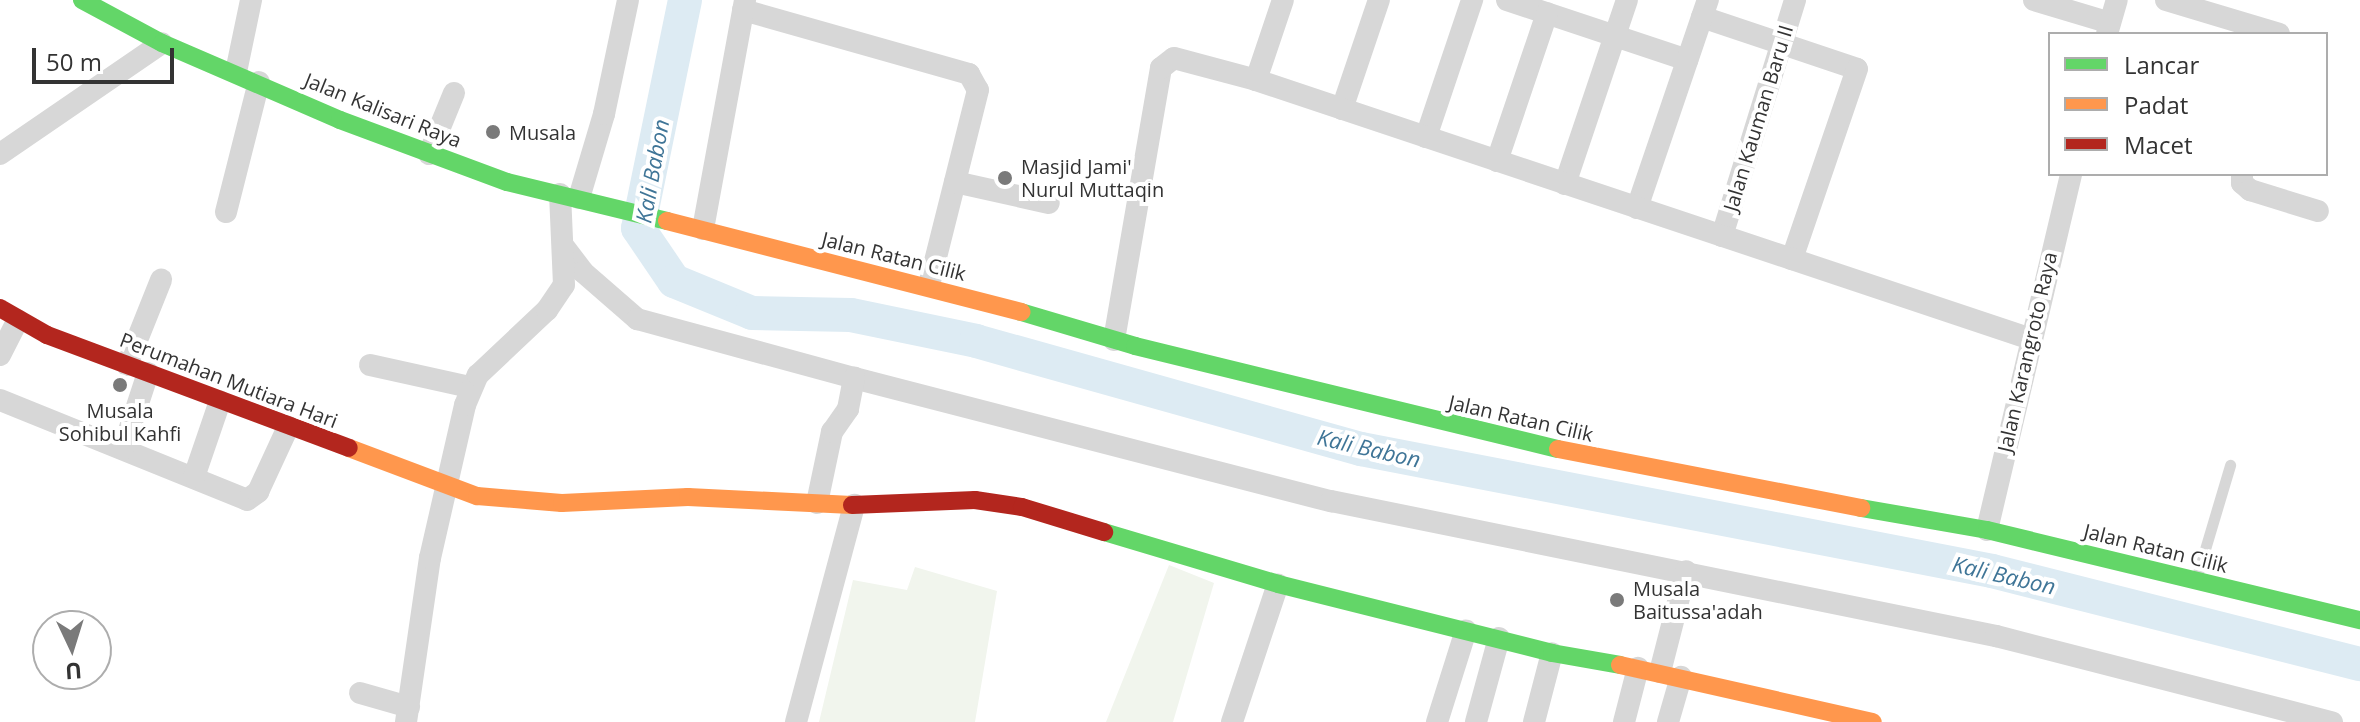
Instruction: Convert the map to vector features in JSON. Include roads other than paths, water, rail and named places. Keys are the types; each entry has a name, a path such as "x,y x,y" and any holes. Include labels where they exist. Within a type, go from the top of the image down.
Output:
{"street":[{"name":"Jalan Kalisari Raya","path":"82,0 162,43 429,154 507,182 681,223"},
{"path":"236,72 251,0"},
{"path":"360,693 407,714 430,558 470,387 559,296 576,198 604,114 628,0"},
{"path":"1256,80 1283,0"},
{"path":"1342,109 1379,0"},
{"path":"1426,137 1472,0"},
{"path":"1507,0 1687,60"},
{"path":"1565,184 1627,0"},
{"name":"Jalan Kauman Baru II","path":"1722,236 1795,0"},
{"path":"2034,0 2108,29 2117,0"},
{"path":"2166,0 2272,32"},
{"path":"703,229 744,5 969,74 978,90 929,285"},
{"path":"1637,208 1705,9 1781,44 1857,69 1792,259"},
{"path":"1497,161 1547,13"},
{"path":"0,154 162,43"},
{"path":"1114,340 1161,68 1174,58 1256,80 2028,338"},
{"path":"226,212 259,82"},
{"path":"429,154 454,93"},
{"name":"Jalan Karangroto Raya","path":"1987,530 2028,338 2070,176"},
{"path":"2242,176 2242,183 2250,190 2318,211"},
{"path":"955,182 1049,203"},
{"name":"Jalan Ratan Cilik","path":"681,223 929,285 1114,340 1516,441 1682,476 1987,530 2360,620"},
{"path":"565,248 583,272 637,319 854,378 1331,501 1996,636 2332,722"},
{"path":"123,449 138,369 161,280"},
{"path":"0,355 9,314"},
{"name":"Perumahan Mutiara Hari","path":"9,314 220,401 477,496 519,501 688,497 854,505 975,500 1022,507 1278,584 1552,653 1659,673 1873,722"},
{"path":"370,365 470,387"},
{"path":"817,503 832,432 846,415 854,378"},
{"path":"0,400 247,500 252,497 288,427"},
{"path":"194,477 220,401"},
{"path":"796,722 854,505"},
{"path":"1624,722 1659,673 1686,571"},
{"path":"1232,722 1278,584"},
{"path":"1437,722 1466,630"},
{"path":"1476,722 1499,638"},
{"path":"1534,722 1552,653"},
{"path":"1659,673 1668,722"}],"lane":[{"path":"2196,581 2230,465"}],"waterway":[{"name":"Kali Babon","path":"685,0 638,228 674,281 752,313 851,315 976,341 1361,449 1992,571 2360,664"}],"place":[{"name":"Musala","path":"493,132"},
{"name":"Masjid Jami' Nurul Muttaqin","path":"1005,178"},
{"name":"Musala Sohibul Kahfi","path":"120,385"},
{"name":"Musala Baitussa'adah","path":"1617,600"}]}
